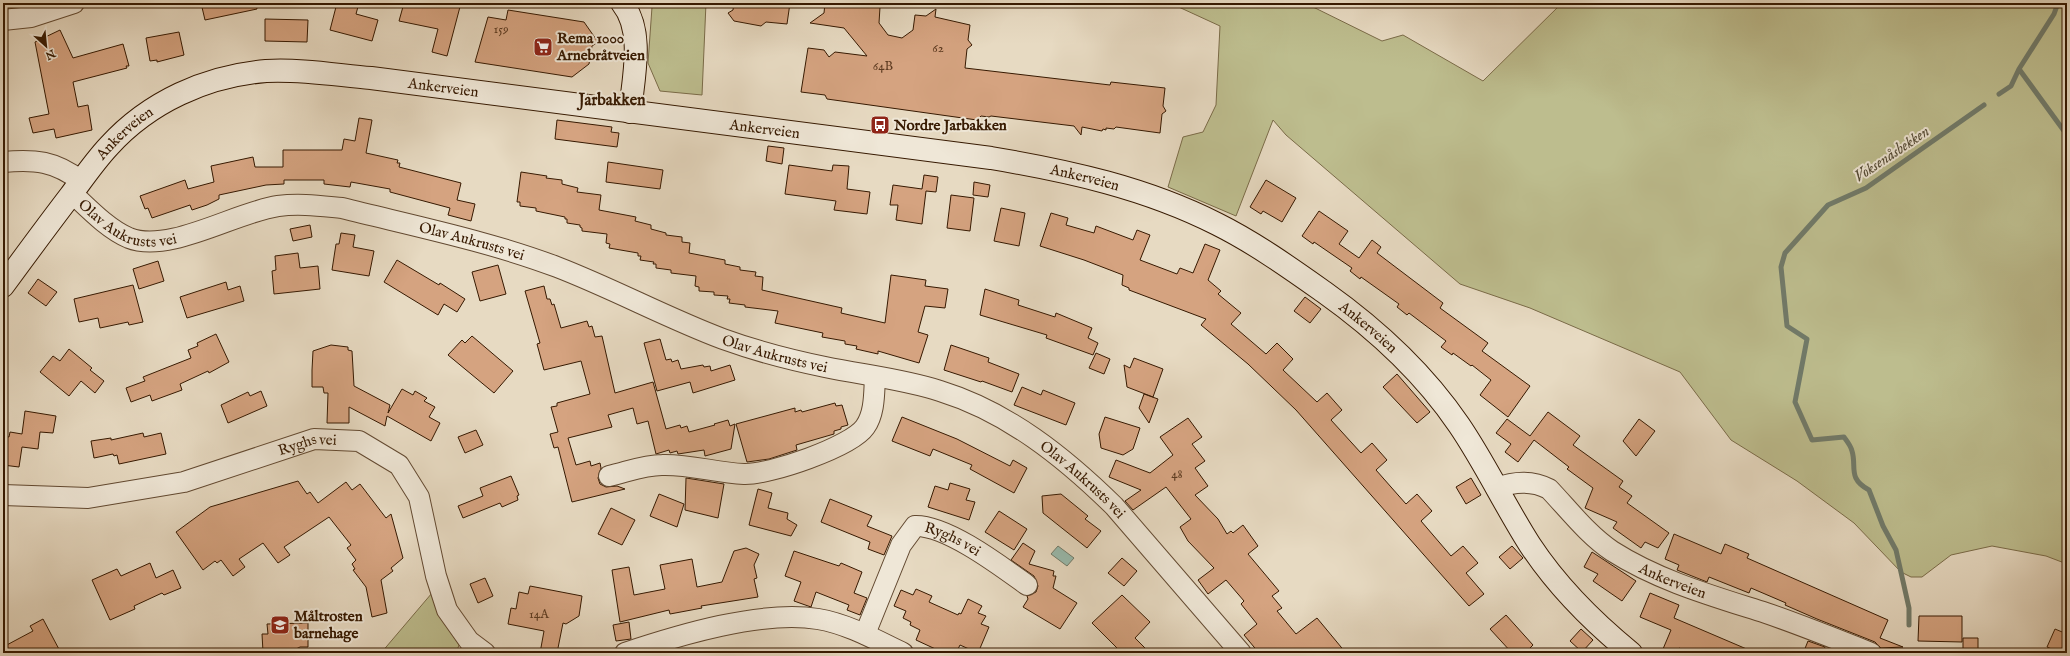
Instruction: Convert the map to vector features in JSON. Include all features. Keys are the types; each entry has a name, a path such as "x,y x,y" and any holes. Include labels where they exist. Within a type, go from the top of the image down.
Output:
{"main road":[{"path":"622,3 632,17 635,34 630,112"},
{"name":"Ankerveien","path":"3,286 77,187 118,137 148,112 195,88 221,79 249,73 282,71 338,75 1025,164 1079,174 1125,188 1201,217 1235,234 1275,258 1354,314 1390,345 1420,375 1448,410 1530,546 1551,574 1591,618 1630,653"}],"street":[{"path":"3,20 31,17 74,3"},
{"name":"Olav Aukrusts vei","path":"3,162 25,160 43,162 64,169 77,187 120,234 142,242 171,240 242,216 278,206 320,205 342,208 517,253 583,278 724,340 792,360 939,390 965,400 994,414 1038,441 1092,485 1114,506 1241,653"},
{"path":"609,476 660,464 743,474 757,474 798,461 840,445 860,434 871,417 875,377"},
{"name":"Ryghs vei","path":"3,495 88,498 184,482 314,439 359,441 399,464 420,497 436,576 447,610 469,641 485,653"},
{"name":"Ankerveien","path":"1496,488 1519,482 1539,484 1549,489 1600,541 1649,572 1707,594 1809,628 1871,653"},
{"name":"Ryghs vei","path":"865,634 901,545 915,526 928,528 962,542 980,552 1027,585"},
{"path":"625,653 656,643 737,622 782,618 818,619 865,634 903,653"}],"green space":[{"path":"649,3 706,3 702,95 660,91 648,63 652,7"},
{"path":"1170,3 1305,3 1382,41 1403,35 1483,81 1562,3 2067,3 2067,564 2046,556 1992,546 1951,555 1922,577 1911,577 1901,572 1854,523 1797,481 1731,440 1680,372 1530,308 1460,284 1286,135 1273,120 1236,216 1168,187 1183,137 1203,132 1216,105 1220,26"},
{"path":"432,593 440,615 459,645 456,653 381,653"}],"shaded area":[{"path":"1058,546 1074,558 1067,566 1051,554"}],"building":[{"path":"201,3 256,3 257,9 205,20"},
{"path":"337,3 359,3 356,14 378,20 372,41 330,30"},
{"path":"404,3 461,3 447,56 432,52 438,29 399,21"},
{"path":"734,3 790,3 787,24 766,22 761,26 734,21 728,13 733,10"},
{"path":"825,3 868,4 870,7 880,7 879,23 888,35 902,38 913,30 915,15 926,16 936,9 935,17 970,25 968,40 972,45 967,49 965,68 1110,85 1111,82 1165,88 1163,106 1166,111 1162,114 1160,133 1116,127 1114,129 1106,128 1106,130 1103,129 1102,131 1082,127 1081,135 1074,126 991,116 981,116 977,120 827,99 825,95 801,92 808,48 824,50 829,57 835,52 867,56 844,28 810,23 824,13"},
{"path":"508,10 584,22 598,42 592,46 589,64 572,77 475,62 488,17 506,20"},
{"path":"265,19 308,20 307,42 265,41"},
{"path":"60,30 73,58 123,44 129,66 126,66 127,68 73,82 78,107 88,105 92,130 56,138 54,129 33,133 29,118 49,114 35,42"},
{"path":"179,32 184,55 157,62 157,60 150,61 146,38"},
{"path":"359,118 372,120 366,153 398,160 397,163 400,163 399,167 461,183 457,200 475,204 471,221 448,215 450,208 390,192 390,189 351,182 350,187 324,184 324,180 284,180 284,184 266,185 219,195 219,199 207,205 192,210 190,205 152,218 148,208 145,209 140,196 185,180 188,189 214,182 211,166 253,157 255,167 283,167 283,150 342,150 344,139 355,141"},
{"path":"557,120 612,127 611,132 619,133 617,147 555,139"},
{"path":"768,146 784,148 782,164 766,161"},
{"path":"608,162 663,170 660,189 606,182"},
{"path":"789,165 832,171 833,165 849,166 847,189 870,192 867,214 834,210 836,201 785,194"},
{"path":"521,172 562,180 562,184 578,188 577,192 601,195 599,210 636,217 635,221 651,225 651,229 666,233 666,235 682,237 682,242 690,243 689,253 725,260 725,264 740,267 740,270 756,272 755,276 763,277 762,290 842,308 841,313 885,323 891,275 926,280 925,286 948,289 945,308 925,306 918,332 928,335 919,363 878,351 878,354 856,349 857,346 845,344 845,341 822,337 823,333 775,323 778,311 745,307 745,305 729,303 730,299 727,299 728,296 714,295 714,292 699,291 699,287 695,286 696,276 671,273 671,270 656,268 656,264 653,264 654,262 640,260 641,256 638,256 638,253 609,248 610,244 606,243 607,234 582,231 580,225 567,223 567,219 565,219 565,217 536,211 536,208 520,206 520,202 517,202"},
{"path":"924,175 938,177 936,192 926,191 922,224 896,220 898,205 890,205 893,185 922,189"},
{"path":"1266,180 1296,198 1282,222 1263,211 1261,214 1250,207"},
{"path":"974,182 990,185 988,197 973,195"},
{"path":"951,195 974,198 970,231 947,228"},
{"path":"1001,208 1025,213 1019,246 994,241"},
{"path":"1319,211 1348,231 1339,244 1359,258 1372,240 1381,247 1377,253 1443,303 1440,308 1488,343 1482,351 1530,386 1508,417 1480,395 1491,380 1472,365 1471,366 1453,353 1452,355 1441,347 1446,341 1409,313 1407,315 1397,307 1399,304 1361,277 1360,279 1350,271 1352,268 1314,242 1313,244 1302,236"},
{"path":"1051,213 1068,218 1066,225 1094,233 1096,226 1133,240 1137,230 1150,235 1140,260 1177,274 1180,268 1193,273 1205,244 1220,250 1208,280 1221,291 1218,294 1241,313 1231,324 1266,354 1277,343 1293,359 1283,370 1317,402 1327,393 1342,410 1331,420 1361,453 1372,443 1387,460 1376,470 1406,504 1417,494 1432,511 1421,521 1451,556 1463,546 1478,563 1466,573 1484,594 1469,606 1296,410 1248,364 1201,325 1206,319 1129,290 1129,288 1122,285 1123,275 1084,260 1040,246"},
{"path":"310,225 312,237 293,241 290,229"},
{"path":"341,233 355,235 353,247 374,251 369,276 332,270 336,244 339,244"},
{"path":"298,253 300,268 318,266 320,289 274,294 272,271 276,270 275,256"},
{"path":"397,260 439,285 440,283 465,299 457,312 444,304 438,315 384,282"},
{"path":"158,261 164,281 139,289 133,269"},
{"path":"498,265 506,294 480,301 472,272"},
{"path":"38,279 57,292 46,306 28,293"},
{"path":"226,282 228,290 240,286 244,301 187,318 180,297"},
{"path":"133,285 143,322 129,325 128,322 100,328 98,318 79,322 74,299"},
{"path":"544,286 547,299 550,299 552,305 554,304 561,328 587,321 589,327 592,326 595,337 602,336 615,393 653,382 666,429 680,425 681,428 687,426 689,432 728,420 730,426 735,424 731,449 705,456 704,450 678,454 677,451 670,453 669,450 656,454 648,421 637,424 633,408 608,415 612,427 568,438 576,465 590,461 591,466 600,463 601,468 598,478 600,484 606,487 617,486 625,489 572,502 558,447 554,448 550,434 558,432 551,407 557,406 557,403 590,394 581,361 544,370 537,344 540,343 525,291"},
{"path":"985,289 1019,300 1018,305 1055,317 1056,313 1092,328 1088,338 1098,343 1093,355 1046,338 1047,335 980,315"},
{"path":"1305,297 1321,309 1310,323 1294,311"},
{"path":"216,334 229,362 209,373 208,371 180,384 182,390 152,401 150,395 131,402 126,388 145,381 143,377 191,358 188,350 198,346 197,343"},
{"path":"472,336 513,371 494,393 448,355 462,340 465,343"},
{"path":"660,339 666,360 671,359 672,362 678,360 681,369 703,365 704,367 710,366 711,371 730,365 735,380 693,393 690,382 657,391 644,343"},
{"path":"331,345 348,347 348,350 352,351 354,386 390,405 388,413 402,389 413,395 415,391 427,398 424,401 435,407 429,417 440,423 431,441 387,416 385,426 349,407 349,423 327,423 328,393 324,393 323,387 312,387 312,370 313,351"},
{"path":"951,345 989,358 988,362 1019,374 1012,392 982,381 981,382 944,370"},
{"path":"69,349 92,368 90,370 104,381 95,393 81,381 69,396 40,372 53,356 60,361"},
{"path":"1096,353 1110,359 1104,374 1089,368"},
{"path":"1134,358 1163,369 1153,397 1127,387 1124,365 1130,368"},
{"path":"1397,374 1430,412 1417,423 1383,387"},
{"path":"1022,387 1041,395 1043,390 1075,403 1066,425 1014,405"},
{"path":"261,391 267,406 228,423 221,405 248,392 250,396"},
{"path":"1144,394 1158,399 1149,423 1139,408"},
{"path":"835,403 836,406 842,405 848,425 834,431 834,434 796,445 797,450 769,459 747,462 736,424 795,408 795,412 801,410 802,412"},
{"path":"25,411 56,416 53,433 40,432 38,449 22,447 19,467 3,465 3,436 9,437 10,432 22,434"},
{"path":"1548,412 1580,436 1573,445 1623,481 1619,487 1632,496 1627,503 1669,533 1658,548 1645,542 1641,548 1613,528 1617,522 1585,508 1593,488 1567,469 1569,467 1534,440 1518,462 1505,452 1511,444 1496,433 1507,419 1530,436"},
{"path":"902,417 957,439 1010,466 1013,460 1027,468 1014,493 970,469 972,465 933,449 930,456 892,441"},
{"path":"1105,417 1140,428 1133,449 1123,455 1101,448 1099,434"},
{"path":"1188,418 1202,437 1192,444 1205,461 1195,468 1208,486 1195,495 1218,519 1227,534 1231,531 1233,533 1243,525 1258,546 1248,554 1279,591 1272,596 1282,608 1277,611 1296,634 1317,618 1346,653 1259,653 1244,635 1257,624 1241,604 1244,601 1226,580 1208,594 1198,580 1214,568 1188,541 1180,527 1191,519 1166,487 1133,510 1125,501 1141,490 1109,477 1116,460 1150,473 1173,455 1160,437"},
{"path":"1639,419 1655,431 1636,456 1623,441"},
{"path":"476,430 483,445 465,453 458,437"},
{"path":"143,433 144,437 161,433 166,454 119,464 117,455 114,456 113,454 94,458 91,441 111,438 111,440"},
{"path":"511,476 519,495 517,496 518,500 502,507 500,503 463,518 458,506 483,496 480,488"},
{"path":"686,478 724,484 718,518 685,510"},
{"path":"1471,478 1481,495 1466,504 1456,487"},
{"path":"298,481 307,494 310,492 318,503 346,482 352,490 360,484 386,518 391,514 403,558 391,568 393,571 381,580 387,613 372,617 366,587 353,570 355,569 352,564 356,560 347,548 351,545 329,517 284,547 290,555 278,563 263,543 239,559 245,567 233,576 221,560 217,563 215,561 203,570 176,532 210,507"},
{"path":"950,483 970,489 966,500 975,502 969,520 928,507 935,486 948,490"},
{"path":"758,489 772,493 768,508 788,513 787,519 797,525 791,536 749,525"},
{"path":"659,494 684,504 677,527 650,516"},
{"path":"1061,494 1088,516 1085,519 1101,531 1087,548 1043,513 1042,496"},
{"path":"830,499 872,516 867,526 892,536 884,555 868,549 870,542 821,522"},
{"path":"611,508 635,520 622,545 598,534"},
{"path":"999,511 1027,529 1014,550 985,532"},
{"path":"1674,534 1721,554 1725,544 1749,554 1747,558 1888,620 1880,638 1903,647 1881,648 1875,642 1817,619 1785,605 1786,603 1751,588 1749,593 1709,577 1707,582 1677,570 1679,565 1665,559"},
{"path":"1023,543 1035,551 1029,564 1054,571 1053,576 1056,576 1053,588 1077,603 1060,629 1023,607 1028,599 1027,596 1036,592 1038,586 1034,576 1011,560"},
{"path":"1512,546 1523,558 1510,569 1499,557"},
{"path":"746,548 759,554 754,565 757,578 754,579 758,597 701,606 702,608 670,614 669,610 620,622 612,570 629,567 634,595 665,589 660,565 692,559 697,587 722,582 734,551"},
{"path":"794,551 839,566 841,563 862,572 854,593 867,598 860,615 847,610 849,605 816,592 811,607 794,601 801,582 785,576"},
{"path":"1592,552 1636,581 1622,601 1593,581 1598,574 1584,567"},
{"path":"1122,558 1137,571 1124,586 1108,573"},
{"path":"150,563 156,578 173,570 181,588 164,595 162,593 134,606 135,609 110,620 92,580 117,569 121,576"},
{"path":"485,578 493,596 478,603 470,584"},
{"path":"530,586 582,596 579,616 566,624 563,623 557,653 540,653 544,631 508,624 511,608 516,609 519,592 528,594"},
{"path":"916,589 932,596 929,602 958,615 959,613 961,614 968,599 982,606 978,613 986,616 981,624 989,627 978,653 960,645 956,653 944,653 916,640 920,630 910,625 911,622 903,618 906,611 894,606 901,590 913,595"},
{"path":"1650,593 1679,605 1674,618 1756,653 1690,653 1679,648 1677,653 1673,653 1663,649 1671,630 1640,617"},
{"path":"1122,595 1150,622 1135,638 1150,653 1122,653 1092,623"},
{"path":"1506,615 1533,645 1525,653 1512,653 1490,629"},
{"path":"1919,616 1962,616 1962,642 1918,641"},
{"path":"43,619 61,653 3,653 3,647 33,631 30,626"},
{"path":"629,622 631,639 616,641 613,625"},
{"path":"308,623 308,647 300,647 292,651 263,652 262,634 268,634 267,624"},
{"path":"1581,629 1593,640 1582,652 1570,641"},
{"path":"2055,629 2067,634 2067,651 2061,648 2059,652 2047,647"},
{"path":"1963,638 1978,638 1978,653 1963,653"},
{"path":"1808,641 1825,647 1824,650 1804,651"}],"waterway":[{"name":"Voksenåsbekken","path":"2058,3 2054,14 2019,69 2067,135"},
{"name":"Voksenåsbekken","path":"1999,94 2011,86 2019,69"},
{"name":"Voksenåsbekken","path":"1909,625 1909,608 1896,550 1883,526 1869,490 1862,486 1855,477 1850,445 1844,437 1812,440 1795,402 1807,339 1787,326 1781,267 1785,253 1828,205 1866,188 1984,105"}],"place":[{"name":"Rema 1000 Arnebråtveien","path":"543,47"},
{"name":"Nordre Jarbakken","path":"880,125"},
{"name":"Måltrosten barnehage","path":"280,625"}],"district":[{"name":"Jarbakken","path":"612,99"}]}
